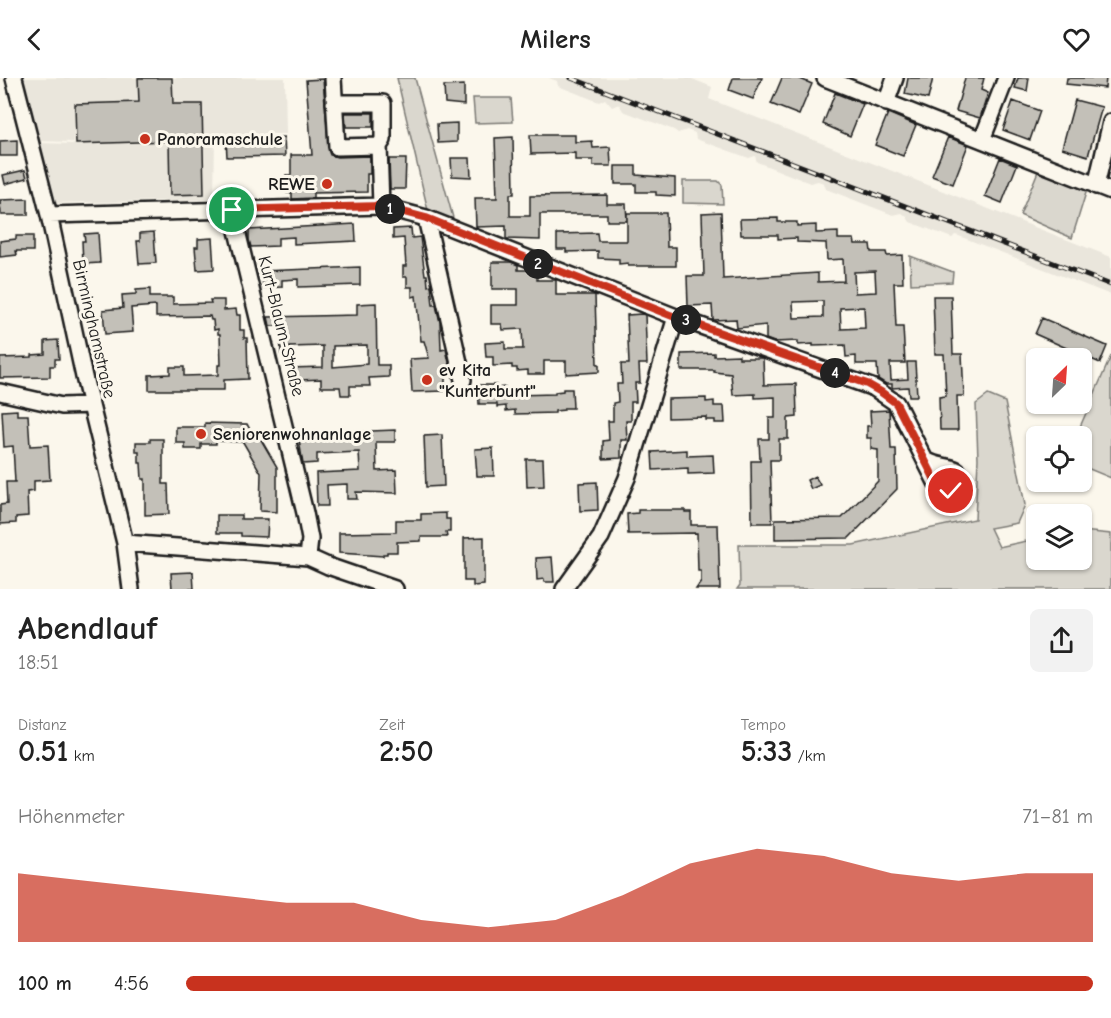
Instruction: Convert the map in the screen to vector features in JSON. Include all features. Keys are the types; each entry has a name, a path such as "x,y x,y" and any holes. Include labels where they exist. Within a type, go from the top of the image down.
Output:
{"street":[{"name":"Birminghamstraße","path":"14,78 49,215 91,405 125,543 131,589"},
{"path":"333,78 337,147 379,146"},
{"path":"825,78 1111,191"},
{"path":"886,103 895,78"},
{"path":"982,140 1006,78"},
{"path":"334,103 383,103 383,140 379,146 381,206"},
{"path":"1096,186 1111,122"},
{"path":"49,215 381,206 426,218 675,317 867,384 896,403 926,460"},
{"name":"Kurt-Blaum-Straße","path":"232,210 305,513 310,539 308,557"},
{"path":"426,218 463,380"},
{"path":"564,589 601,537 627,478 675,317"},
{"path":"0,392 62,406 91,405"},
{"path":"125,543 308,557 394,589"}],"shaded area":[{"name":"Panoramaschule","path":"21,78 285,78 286,134 215,136 214,200 53,203 36,143 76,144 75,109 74,142 36,141"},
{"path":"397,78 415,78 455,225 429,215"},
{"path":"549,78 690,78 712,87 709,99 1111,257 1111,295 959,236 955,235 952,238 910,222 902,213 893,215 826,189 824,183 818,181 810,183 757,162 755,156 749,158 696,139 695,133 687,130 678,133 623,111 619,104 612,107 605,99 599,102 558,86 557,81"},
{"path":"473,98 511,98 513,122 475,123"},
{"path":"1041,164 1089,183 1072,238 1020,215"},
{"path":"683,181 718,181 722,185 723,204 683,203"},
{"path":"910,256 953,272 952,282 911,284"},
{"path":"1111,356 1111,478 1092,470 1092,426 1080,426 1086,414 1092,414 1092,399"},
{"path":"988,395 1005,402 1025,505 1017,523 990,528 999,547 1026,541 1026,570 1092,570 1092,532 1111,534 1111,589 737,589 740,585 739,545 853,545 975,519 978,459 976,404"}],"building":[{"path":"138,78 172,78 173,104 202,104 204,194 170,195 169,141 76,144 75,104 139,102"},
{"path":"733,78 762,78 753,99 729,90"},
{"path":"782,78 798,78 812,84 799,115 771,104"},
{"path":"908,78 933,78 928,99 905,94"},
{"path":"965,78 984,78 981,90 988,93 980,118 956,111"},
{"path":"1018,78 1029,78 1027,91 1015,88"},
{"path":"1067,78 1106,78 1105,88 1066,84"},
{"name":"REWE","path":"323,79 330,155 337,157 370,156 367,192 313,193 313,198 292,199 292,193 287,193 286,175 291,175 291,155 312,155 306,80"},
{"path":"464,85 464,105 445,103 444,86"},
{"path":"835,93 863,104 850,136 823,124"},
{"path":"1075,100 1102,107 1088,156 1062,148"},
{"path":"1013,101 1040,111 1030,140 1003,130"},
{"path":"345,113 373,113 373,127 346,127"},
{"path":"888,113 916,125 903,156 875,145"},
{"path":"457,123 457,142 438,143 437,124"},
{"path":"530,135 575,135 575,142 592,141 593,148 610,147 611,166 593,166 593,160 575,160 575,153 531,154"},
{"path":"284,137 285,156 227,157 226,139"},
{"path":"513,137 514,194 510,194 510,216 530,216 530,196 607,195 607,204 626,204 627,221 607,221 607,214 540,214 540,240 506,239 506,226 476,227 475,198 497,198 495,138"},
{"path":"948,137 968,145 953,184 932,176"},
{"path":"17,140 17,156 0,156 0,141"},
{"path":"451,158 470,158 471,177 452,176"},
{"path":"1000,158 1017,165 1002,203 985,196"},
{"path":"389,159 406,159 405,189 390,189"},
{"path":"615,166 636,166 636,175 675,178 675,196 656,195 656,192 636,192 636,184 615,184"},
{"path":"25,170 27,178 5,184 3,175"},
{"path":"28,199 28,215 1,215 0,200"},
{"path":"721,212 723,279 818,273 818,282 844,281 843,259 827,260 826,243 797,242 797,238 778,239 778,235 741,235 740,219 778,218 778,222 797,222 797,226 816,225 816,233 838,232 838,239 854,239 855,244 870,244 871,252 886,252 887,256 902,255 903,283 894,283 896,327 903,327 905,363 890,363 891,380 908,379 907,362 915,362 917,396 909,396 908,387 892,388 892,384 886,384 878,379 877,364 856,364 856,356 846,357 845,345 813,346 813,344 798,345 798,341 774,342 766,339 766,325 737,328 736,319 713,320 712,305 688,306 687,276 704,276 702,213","holes":["875,271 876,292 855,293 854,272","823,301 823,317 794,318 793,302","864,307 865,328 841,329 840,308"]},
{"path":"627,213 666,213 667,247 676,247 676,266 628,266 628,263 619,264 619,259 598,258 598,251 566,252 566,249 557,249 557,234 597,233 598,241 627,241"},
{"path":"355,224 356,241 294,244 294,237 278,238 278,246 251,247 249,240 249,230"},
{"path":"411,228 412,238 420,237 425,275 427,275 428,286 431,285 433,305 436,305 440,322 441,350 446,349 450,367 445,369 445,391 412,392 410,359 429,358 424,341 421,341 416,296 412,297 412,287 407,287 407,277 403,277 403,266 406,266 404,238 393,239 393,229"},
{"path":"154,232 156,263 139,264 137,241 140,241 140,233"},
{"path":"98,233 100,263 83,264 84,234"},
{"path":"16,236 33,236 33,251 16,251 17,255 0,257 0,241 16,239"},
{"path":"212,238 214,269 197,270 195,247 198,247 198,239"},
{"path":"492,262 511,262 518,265 518,270 537,272 537,280 556,280 556,295 595,295 599,372 566,374 566,361 544,361 544,374 528,374 528,370 517,371 517,368 512,368 512,365 493,366 493,357 486,357 485,343 505,342 505,349 523,349 522,329 503,330 502,324 491,324 491,305 518,305 518,289 492,289"},
{"path":"360,267 360,285 298,287 298,279 282,280 282,287 263,288 262,271"},
{"path":"150,289 150,297 173,297 173,304 211,303 210,300 224,300 224,310 236,309 237,315 240,315 240,330 244,330 244,338 247,338 248,379 224,380 224,390 149,390 149,375 170,374 170,367 184,367 184,376 218,375 218,365 221,365 220,334 218,334 218,329 214,330 210,316 156,317 156,306 131,308 133,332 105,334 103,310 123,308 122,295 136,294 136,290"},
{"path":"933,296 951,296 953,354 962,354 964,396 957,396 958,430 940,430 939,397 946,396 944,354 935,354"},
{"path":"376,303 377,365 389,365 389,377 369,378 370,386 350,386 350,395 341,395 340,387 321,387 321,379 301,380 301,385 290,386 290,368 323,367 323,346 290,347 290,354 281,354 280,326 270,326 268,317 357,315 357,304","holes":["367,345 367,364 333,367 333,346"]},
{"path":"627,315 645,315 647,364 639,364 640,383 635,383 636,402 631,402 631,421 626,421 627,440 621,440 621,458 603,459 603,441 609,440 608,421 613,421 613,403 618,402 617,384 622,384 621,364 629,364"},
{"path":"1042,318 1107,346 1100,363 1092,359 1092,348 1066,348 1035,334"},
{"path":"58,340 59,359 55,359 55,366 50,366 50,377 0,378 0,358 32,357 32,355 45,354 45,341"},
{"path":"714,353 714,356 739,355 739,358 763,358 764,385 796,384 797,417 788,418 788,439 779,439 779,460 770,460 772,523 752,523 751,461 760,461 759,439 769,439 769,418 775,418 775,397 755,398 755,394 733,395 731,374 714,372 714,370 681,370 681,354"},
{"path":"478,385 505,387 505,392 514,391 514,395 555,394 563,389 572,389 573,408 564,408 555,413 515,414 515,410 506,411 506,406 479,404"},
{"path":"706,398 706,402 714,401 714,406 724,406 725,423 715,423 715,420 706,420 706,417 668,418 668,399"},
{"path":"17,410 17,415 28,415 30,446 48,445 50,480 34,481 34,491 27,492 28,516 16,517 16,523 0,524 0,505 7,504 6,482 15,482 13,446 4,447 2,411"},
{"path":"889,410 891,449 896,449 897,489 849,538 775,539 775,519 842,518 878,481 878,450 871,449 871,438 867,438 867,426 871,426 870,411"},
{"path":"205,423 247,424 252,433 256,431 277,467 277,512 260,511 261,473 243,442 216,441 216,444 201,444 201,449 185,449 185,443 176,443 176,427 205,427"},
{"path":"395,430 395,442 376,442 377,471 396,470 397,493 356,492 357,499 347,499 347,484 327,485 328,506 317,506 316,473 360,471 359,452 317,454 317,463 303,464 298,434"},
{"path":"442,435 444,486 426,487 424,436"},
{"path":"150,439 163,439 163,484 168,484 169,514 145,515 145,479 142,479 136,442 150,442"},
{"path":"493,448 494,476 477,476 475,449"},
{"path":"687,450 687,456 713,455 714,473 688,474 688,468 653,470 652,452"},
{"path":"526,459 543,459 544,486 527,487"},
{"path":"815,476 820,485 811,489 807,480"},
{"path":"597,482 598,510 580,511 579,483"},
{"path":"638,510 685,510 685,512 691,512 691,525 718,525 720,589 696,589 701,582 701,571 698,571 697,533 628,534 627,514 638,513"},
{"path":"446,513 446,519 450,519 450,532 446,532 447,537 421,537 421,541 397,542 397,552 387,552 383,556 339,553 339,533 396,532 396,520 421,520 421,514"},
{"path":"217,515 241,515 241,519 268,519 267,537 241,536 241,533 217,533"},
{"path":"484,537 484,585 473,586 473,581 464,581 464,538"},
{"path":"552,557 554,582 544,582 544,579 537,580 536,558"},
{"path":"193,572 194,589 172,589 171,573"}],"railway":[{"path":"571,78 1111,285"}],"place":[{"name":"Panoramaschule","path":"145,139"},
{"name":"REWE","path":"327,184"},
{"name":"ev Kita \"Kunterbunt\"","path":"427,380"},
{"name":"Seniorenwohnanlage","path":"201,434"}],"route":[{"path":"232,210 381,206 426,218 675,317 867,384 896,403 936,482 944,491 951,491"}]}
